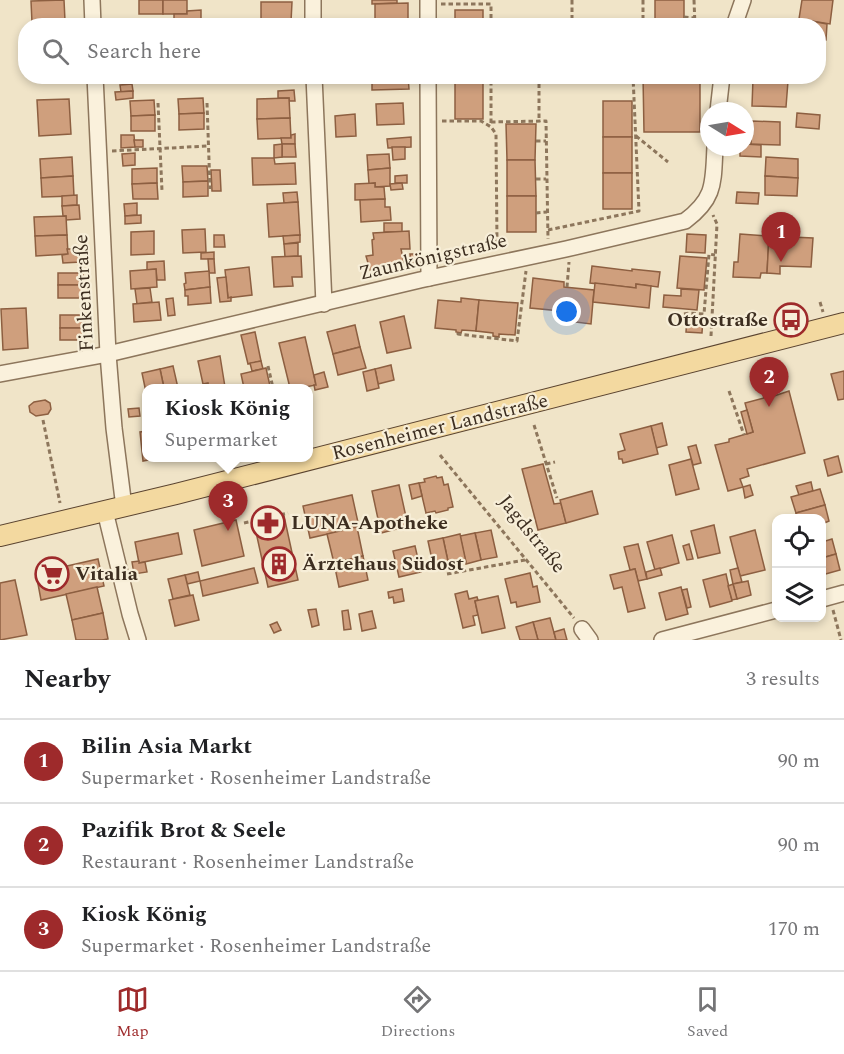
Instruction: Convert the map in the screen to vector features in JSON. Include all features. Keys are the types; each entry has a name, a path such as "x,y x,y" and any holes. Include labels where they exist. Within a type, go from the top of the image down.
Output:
{"main road":[{"name":"Rosenheimer Landstraße","path":"313,458 844,323"},
{"name":"Rosenheimer Landstraße","path":"0,536 298,462"}],"street":[{"path":"92,0 93,18"},
{"path":"313,0 313,18"},
{"path":"737,18 743,0"},
{"path":"428,2 428,18"},
{"name":"Finkenstraße","path":"95,84 108,354 115,439 114,509 130,614 138,640"},
{"path":"314,84 324,303"},
{"path":"428,84 429,278"},
{"path":"719,102 721,84"},
{"path":"706,200 712,186 714,156"},
{"name":"Zaunkönigstraße","path":"0,374 108,354 429,278 685,221 697,212 706,200"},
{"path":"827,604 844,593"},
{"path":"662,640 772,611"}],"path":[{"path":"572,0 572,18"},
{"path":"643,0 643,18"},
{"path":"684,17 695,18 694,0"},
{"path":"428,2 490,4 491,18"},
{"path":"491,84 491,125 496,134 497,243"},
{"path":"539,84 539,122"},
{"path":"428,121 481,121 491,125 546,122 548,230 639,211 633,84"},
{"path":"158,103 162,191"},
{"path":"207,103 210,189"},
{"path":"635,135 668,162"},
{"path":"536,141 546,141"},
{"path":"123,150 208,146"},
{"path":"536,179 547,179"},
{"path":"706,200 717,224 711,336"},
{"path":"536,213 547,212"},
{"path":"566,249 569,261 567,287"},
{"path":"684,314 704,314 709,254 715,255"},
{"path":"458,333 517,341 527,270 524,258"},
{"path":"83,296 93,296"},
{"path":"820,302 823,313"},
{"path":"784,311 787,323"},
{"path":"268,366 272,384"},
{"path":"729,391 744,435"},
{"path":"43,420 60,502"},
{"path":"534,425 557,498"},
{"name":"Jagdstraße","path":"440,455 586,635"},
{"path":"546,464 555,462"},
{"path":"244,523 268,515 281,516 288,513"},
{"path":"447,574 526,560"},
{"path":"827,604 841,640"}],"building":[{"path":"64,0 65,18 32,18 31,1"},
{"path":"139,0 163,0 163,14 139,14"},
{"path":"163,0 187,0 187,14 163,14"},
{"path":"372,0 397,0 397,3 372,4"},
{"path":"655,0 684,0 684,18 655,18"},
{"path":"802,0 833,0 830,24 826,23 826,18 799,18"},
{"path":"261,2 292,2 291,18 261,18"},
{"path":"408,3 408,18 375,18 375,4"},
{"path":"201,10 201,18 174,18 174,14 187,14 187,11"},
{"path":"455,10 483,10 483,18 455,18"},
{"path":"132,84 133,91 121,92 120,85"},
{"path":"372,84 409,84 409,89 372,90"},
{"path":"455,84 483,84 483,119 455,119"},
{"path":"643,84 700,84 700,132 644,132"},
{"path":"753,84 788,84 786,107 754,106"},
{"path":"294,90 295,101 289,101 289,98 278,98 278,91"},
{"path":"133,91 133,98 116,100 115,92"},
{"path":"203,98 204,113 179,114 178,99"},
{"path":"289,98 290,118 257,119 257,99"},
{"path":"69,99 71,134 39,136 37,100"},
{"path":"154,100 155,115 131,116 130,101"},
{"path":"603,101 632,101 632,137 603,137"},
{"path":"403,103 404,124 377,125 376,104"},
{"path":"204,113 204,129 179,130 179,114"},
{"path":"797,113 820,115 819,129 796,127"},
{"path":"355,114 356,136 336,137 335,116"},
{"path":"155,115 155,131 131,131 131,116"},
{"path":"290,118 291,138 258,139 257,119"},
{"path":"754,121 780,122 780,145 754,144"},
{"path":"506,124 536,124 535,160 507,160"},
{"path":"295,134 295,144 282,144 281,138 291,138 291,135"},
{"path":"121,135 134,135 135,147 121,148"},
{"path":"411,137 411,147 388,148 387,139"},
{"path":"603,137 632,137 632,173 603,173"},
{"path":"134,140 143,140 143,147 135,147"},
{"path":"282,144 295,144 296,157 282,157"},
{"path":"282,144 282,157 274,158 274,145"},
{"path":"754,145 761,145 761,157 740,156 754,156"},
{"path":"392,147 405,147 405,159 393,160"},
{"path":"135,153 135,165 123,166 122,154"},
{"path":"389,154 390,168 368,170 367,155"},
{"path":"72,157 73,176 41,178 40,159"},
{"path":"766,157 798,159 798,178 765,176"},
{"path":"252,158 274,158 275,164 295,163 296,184 253,185"},
{"path":"507,160 535,160 536,196 507,196"},
{"path":"182,166 207,166 208,181 183,182"},
{"path":"157,168 157,183 132,184 132,169"},
{"path":"390,168 390,186 375,187 375,183 369,184 368,170"},
{"path":"211,170 220,170 221,191 212,191"},
{"path":"603,173 632,173 632,209 603,209"},
{"path":"407,175 407,183 395,183 395,176"},
{"path":"73,176 74,196 42,197 41,178"},
{"path":"765,176 798,178 797,196 765,195"},
{"path":"208,181 208,196 183,197 183,182"},
{"path":"157,183 158,199 133,199 132,184"},
{"path":"375,183 375,187 384,187 385,199 355,200 355,184"},
{"path":"402,183 403,189 391,190 390,184"},
{"path":"297,192 298,202 284,203 283,193"},
{"path":"737,192 759,193 758,204 736,203"},
{"path":"77,195 77,205 62,206 62,196"},
{"path":"507,196 536,196 536,232 507,232"},
{"path":"385,199 385,207 390,207 391,220 361,222 360,200"},
{"path":"298,202 300,235 269,237 267,204"},
{"path":"137,203 137,215 125,216 124,204"},
{"path":"79,205 80,219 66,220 62,206"},
{"path":"141,215 141,223 125,224 125,216"},
{"path":"66,216 67,235 35,236 34,217"},
{"path":"384,223 402,223 402,232 384,232"},
{"path":"205,229 206,252 183,253 182,230"},
{"path":"154,231 154,254 131,255 131,232"},
{"path":"409,231 410,249 401,249 404,263 370,270 366,256 373,255 373,233"},
{"path":"687,234 706,235 705,253 686,252"},
{"path":"740,234 769,236 767,273 761,273 760,278 733,277 734,262 738,262"},
{"path":"67,235 68,254 36,256 35,236"},
{"path":"214,235 224,235 225,247 214,247"},
{"path":"300,235 300,242 284,244 283,236"},
{"path":"769,236 813,238 811,267 780,266 780,274 767,273"},
{"path":"298,243 298,256 285,257 284,244"},
{"path":"67,249 80,249 81,262 63,263 62,255 68,254"},
{"path":"214,252 214,259 201,259 201,253"},
{"path":"410,254 417,254 417,263 411,263"},
{"path":"301,256 302,277 292,277 293,286 274,287 272,257"},
{"path":"680,256 707,258 704,290 677,288"},
{"path":"208,259 214,259 215,273 209,273"},
{"path":"164,261 165,280 157,280 156,269 147,270 147,262"},
{"path":"592,266 660,272 658,287 636,284 636,288 590,283"},
{"path":"249,267 252,295 228,298 225,270"},
{"path":"156,269 157,287 131,289 130,271"},
{"path":"209,271 210,287 185,290 185,273"},
{"path":"58,273 83,273 83,285 58,285"},
{"path":"226,277 228,298 231,297 231,301 220,302 217,278"},
{"path":"533,278 564,282 564,287 594,290 591,324 560,320 561,311 530,308"},
{"path":"595,283 636,288 636,284 651,286 649,308 593,302"},
{"path":"58,285 83,285 83,298 58,298"},
{"path":"210,287 211,303 188,305 185,290"},
{"path":"150,288 152,302 137,304 135,289"},
{"path":"681,289 699,290 697,310 663,307 664,295 681,296"},
{"path":"173,298 175,315 168,316 166,299"},
{"path":"461,298 479,300 476,331 462,330 461,333 456,330 435,328 438,300 461,302"},
{"path":"479,300 518,303 515,335 499,334 499,337 493,336 493,333 476,331"},
{"path":"159,302 161,320 134,322 133,304"},
{"path":"26,308 28,348 3,350 1,309"},
{"path":"60,315 85,315 85,328 60,328"},
{"path":"404,316 411,348 387,353 380,322"},
{"path":"687,317 703,318 702,333 686,332"},
{"path":"355,325 360,347 333,354 327,332"},
{"path":"60,328 85,328 85,340 60,340"},
{"path":"255,332 261,361 248,364 241,335"},
{"path":"305,337 316,385 289,384 279,343"},
{"path":"360,347 366,368 338,375 333,354"},
{"path":"220,356 225,384 203,384 198,361"},
{"path":"261,361 263,369 252,371 250,363"},
{"path":"391,365 394,380 378,384 375,369"},
{"path":"173,366 177,384 163,384 160,369"},
{"path":"266,368 270,384 243,384 241,374"},
{"path":"160,369 163,384 144,384 142,373"},
{"path":"375,369 379,388 367,391 363,372"},
{"path":"844,371 844,399 838,400 831,374"},
{"path":"324,372 328,387 315,390 314,375"},
{"path":"772,389 774,396 789,391 805,453 747,469 749,476 740,479 743,487 728,491 715,445 753,432 745,403 764,398 762,391"},
{"path":"45,400 50,403 51,409 48,414 36,416 30,412 29,406 34,402"},
{"path":"139,408 140,416 129,417 128,409"},
{"path":"747,410 753,432 747,434 741,412"},
{"path":"662,423 667,445 656,448 651,426"},
{"path":"651,426 658,454 623,463 622,459 619,459 618,452 625,450 620,434"},
{"path":"696,445 701,463 693,465 688,447"},
{"path":"838,456 842,472 828,476 824,460"},
{"path":"691,459 699,489 676,495 669,465"},
{"path":"543,464 554,504 561,503 566,523 538,530 522,469"},
{"path":"436,476 437,478 442,477 444,485 448,484 453,507 436,513 435,511 426,513 419,483"},
{"path":"811,482 813,491 799,495 796,486"},
{"path":"419,483 422,496 412,499 409,485"},
{"path":"399,485 408,526 381,533 372,491"},
{"path":"750,485 753,495 745,498 743,487"},
{"path":"820,489 825,505 796,513 791,497"},
{"path":"592,491 598,514 566,523 560,500"},
{"path":"352,495 359,527 310,538 303,506"},
{"path":"825,505 829,521 826,522 826,514 796,513"},
{"name":"Ärztehaus Südost","path":"284,516 298,580 268,587 254,523"},
{"path":"236,520 244,556 202,566 194,530"},
{"path":"714,525 720,553 698,558 691,531"},
{"path":"357,527 363,556 334,563 327,534"},
{"path":"491,530 497,557 481,560 475,533"},
{"path":"755,530 765,570 740,576 730,537"},
{"path":"178,533 182,554 139,563 135,542"},
{"path":"475,533 481,560 466,564 460,536"},
{"path":"460,534 466,562 449,566 443,538"},
{"path":"672,535 679,563 655,570 647,542"},
{"path":"443,538 449,566 434,569 428,541"},
{"path":"832,539 836,554 826,557 826,541"},
{"path":"638,544 647,579 638,581 635,569 630,570 624,547"},
{"path":"689,544 693,559 687,560 683,546"},
{"path":"415,546 421,572 399,577 393,551"},
{"path":"836,554 840,570 826,574 826,557"},
{"path":"363,556 368,580 339,587 334,563"},
{"path":"98,559 104,586 41,600 36,573"},
{"path":"139,561 139,563 145,562 147,572 134,574 132,562"},
{"path":"254,568 258,583 203,596 200,581"},
{"path":"660,568 662,575 647,579 646,572"},
{"path":"738,568 742,582 733,584 730,570"},
{"path":"635,569 645,608 628,612 622,587 614,589 610,575"},
{"path":"198,572 200,581 187,584 185,575"},
{"path":"530,573 533,587 537,586 540,602 517,607 516,602 511,603 505,579"},
{"path":"726,574 732,601 710,607 703,580"},
{"path":"185,575 190,595 173,599 168,579"},
{"path":"15,580 27,635 0,640 0,583"},
{"path":"748,581 751,595 737,599 733,584"},
{"path":"733,584 737,599 732,600 728,586"},
{"path":"97,587 103,613 72,620 66,594"},
{"path":"681,587 688,614 666,620 659,593"},
{"path":"402,589 404,601 394,603 393,597 389,598 388,592"},
{"path":"687,589 691,607 687,608 682,590"},
{"path":"467,591 469,599 477,597 478,600 475,601 478,615 473,616 475,625 463,628 455,594"},
{"path":"193,595 199,620 175,626 169,600"},
{"path":"498,596 505,628 482,633 475,601"},
{"path":"316,609 319,625 312,627 308,610"},
{"path":"348,610 351,629 344,630 342,611"},
{"path":"372,611 376,628 362,631 359,614"},
{"path":"103,613 108,639 76,640 72,620"},
{"path":"550,618 556,640 538,640 533,622"},
{"path":"277,622 281,630 274,633 270,625"},
{"path":"533,622 538,640 520,640 516,627"},
{"path":"564,629 567,640 556,640 554,632"}],"place":[{"name":"Bilin Asia Markt","path":"781,262"},
{"name":"Ottostraße","path":"791,320"},
{"name":"Pazifik Brot & Seele","path":"769,407"},
{"name":"LUNA-Apotheke","path":"268,523"},
{"name":"Kiosk König","path":"228,531"},
{"name":"Ärztehaus Südost","path":"279,564"},
{"name":"Vitalia","path":"52,574"}]}
